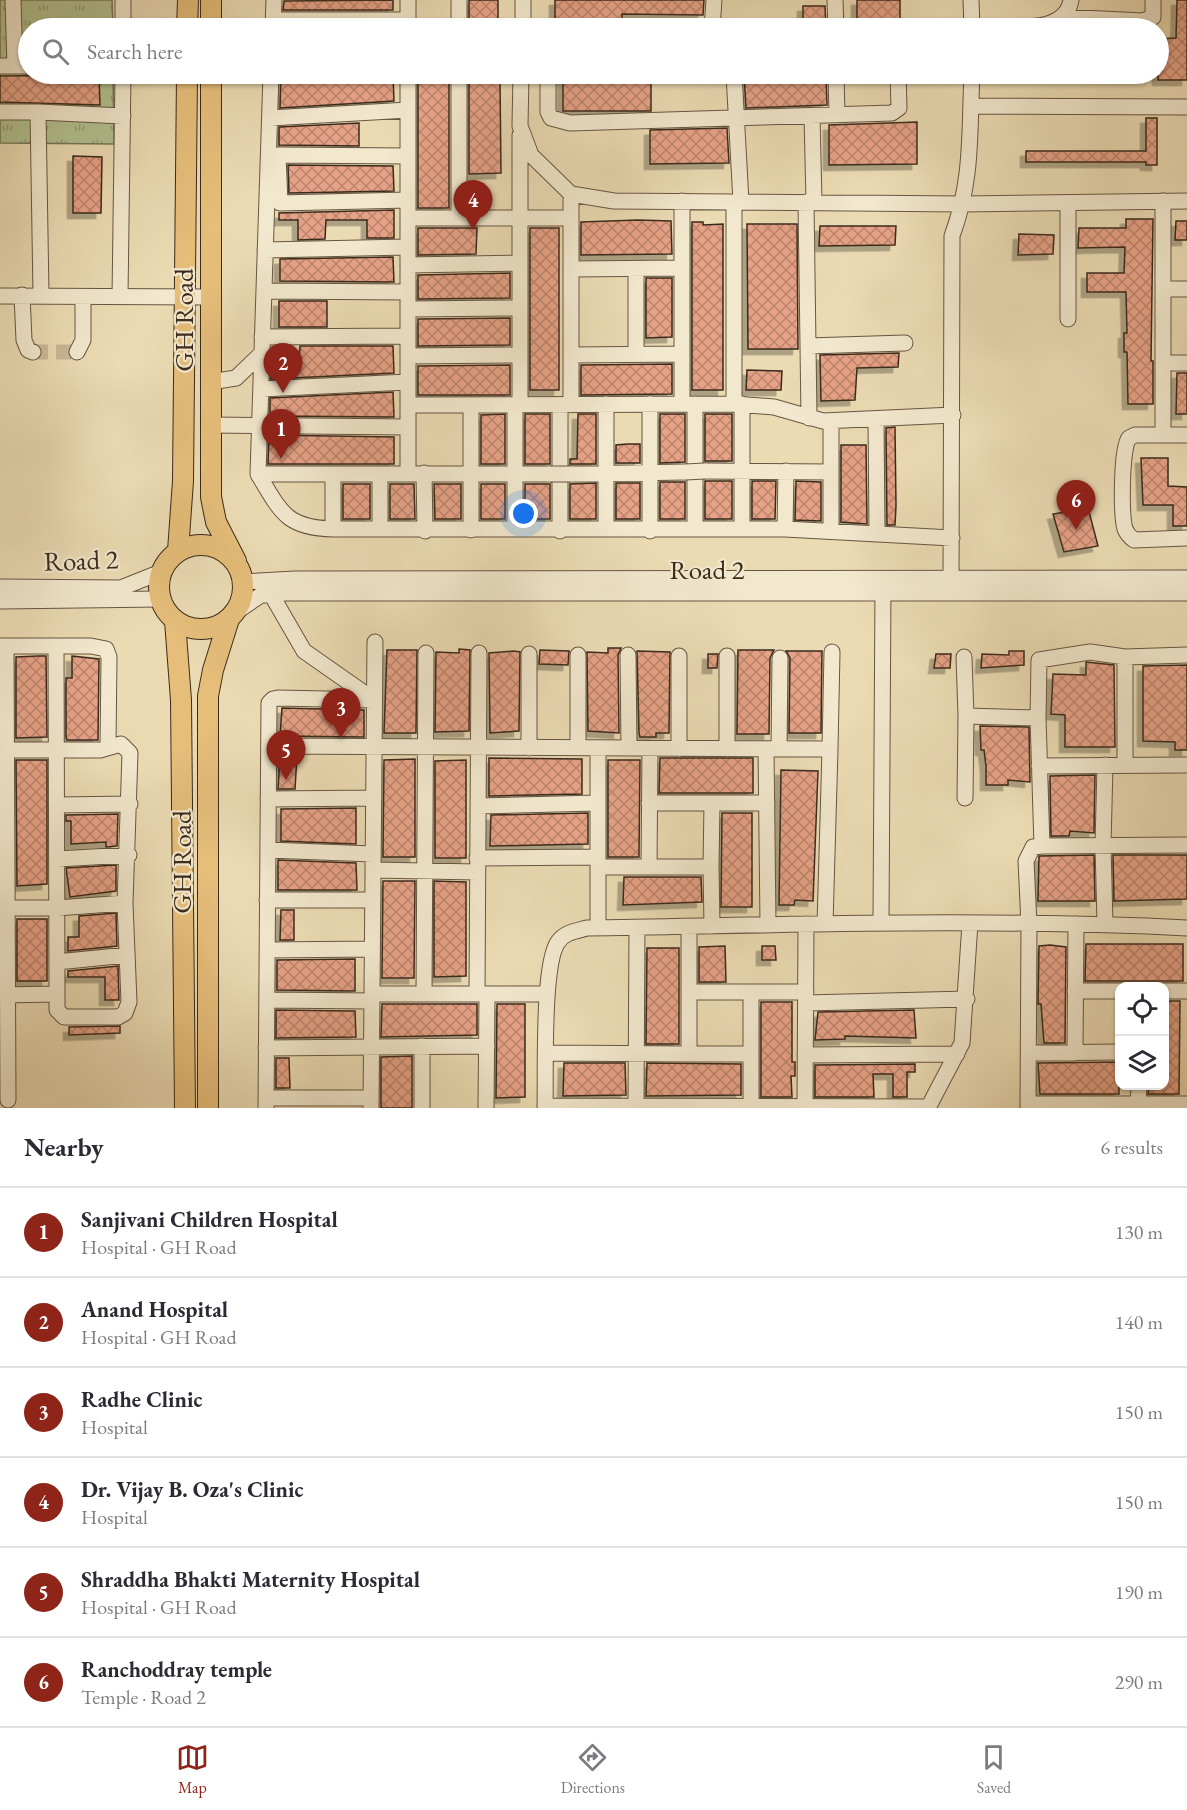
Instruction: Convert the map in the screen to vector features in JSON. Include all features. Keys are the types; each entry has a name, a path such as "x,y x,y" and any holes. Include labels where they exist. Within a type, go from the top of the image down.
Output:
{"main road":[{"path":"187,18 188,0"},
{"path":"211,0 211,18"},
{"name":"GH Road","path":"178,551 183,481 187,84"},
{"name":"GH Road","path":"211,84 211,497 216,522 236,561"},
{"path":"202,544 215,547 236,561 243,582 239,604 231,616 217,626 202,629 188,628 165,611 158,585 161,572 168,560 178,551 202,544"},
{"name":"GH Road","path":"208,1108 208,696 213,670 231,616"},
{"name":"GH Road","path":"176,621 181,700 185,1108"}],"street":[{"path":"13,0 14,66"},
{"path":"123,0 123,18"},
{"path":"271,18 274,0"},
{"path":"408,0 408,18"},
{"path":"459,0 459,18"},
{"path":"523,0 523,18"},
{"path":"713,18 714,0"},
{"path":"835,0 836,18"},
{"path":"971,0 972,18"},
{"path":"1061,18 1070,8 1071,0"},
{"path":"1149,18 1153,16 1153,0"},
{"path":"120,297 123,84"},
{"path":"271,84 258,474 285,516 307,528 333,529 425,531 515,528 560,531 606,527 650,531 742,528 877,532 952,538"},
{"path":"408,84 408,474"},
{"path":"459,84 459,218"},
{"path":"515,528 520,355 521,84"},
{"path":"549,84 548,112 551,118 557,121 736,119 896,112 899,108 898,84"},
{"path":"734,84 738,404 742,470 742,528"},
{"path":"837,84 837,115"},
{"path":"951,585 952,236 964,204 971,141 972,84"},
{"path":"971,106 1187,107"},
{"path":"270,118 408,110"},
{"path":"0,112 123,116"},
{"path":"38,112 41,295"},
{"path":"809,418 812,116"},
{"path":"520,126 531,154 571,194 614,201 964,204 1187,201"},
{"path":"408,156 278,155 277,183 280,203 408,200"},
{"path":"560,531 566,405 571,355 571,194"},
{"path":"682,201 682,354 688,404 695,529"},
{"path":"1163,201 1163,435"},
{"path":"1068,202 1068,319"},
{"path":"408,219 571,218"},
{"path":"265,250 408,247"},
{"path":"408,265 520,263"},
{"path":"636,268 636,354"},
{"path":"571,269 682,268"},
{"path":"1163,289 1187,289"},
{"path":"264,291 408,292"},
{"path":"22,295 24,340 28,350 33,352"},
{"path":"0,296 210,297"},
{"path":"77,352 83,340 83,298"},
{"path":"408,309 520,308"},
{"path":"262,337 408,336"},
{"path":"808,346 904,343"},
{"path":"210,382 236,378 262,353"},
{"path":"571,355 682,354"},
{"path":"408,356 520,355"},
{"path":"1163,363 1187,363"},
{"path":"261,389 408,382"},
{"path":"650,404 650,531"},
{"path":"408,405 738,404 774,407 831,422 952,415"},
{"path":"471,405 471,530"},
{"path":"606,405 606,527"},
{"path":"876,419 877,532"},
{"path":"831,422 831,530"},
{"path":"210,425 408,427"},
{"path":"1187,435 1135,435 1124,443 1125,528 1134,540 1187,538"},
{"path":"258,474 606,475 742,470 831,472"},
{"path":"785,529 786,471"},
{"path":"424,473 425,531"},
{"path":"333,474 333,529"},
{"path":"380,474 380,529"},
{"name":"Road 2","path":"0,587 121,588 161,572"},
{"name":"Road 2","path":"243,582 295,579 883,587"},
{"name":"Road 2","path":"231,616 261,595 271,594 883,587 1187,579"},
{"name":"Road 2","path":"951,585 1187,593"},
{"path":"882,923 883,587"},
{"path":"271,594 304,651 374,700"},
{"name":"Road 2","path":"0,602 160,599"},
{"path":"374,700 273,699 269,703 266,1103 371,1103 375,642"},
{"path":"8,1100 4,995 3,646 91,646 106,650 109,657 108,746"},
{"path":"3,750 57,750 100,750 120,744 130,753 129,855 125,903 129,1002 125,1013 118,1017 64,1017 57,1010 57,750 56,646"},
{"path":"825,924 832,652"},
{"path":"1042,846 1038,718 1039,660 1090,652 1125,657 1187,655"},
{"path":"424,994 426,653"},
{"path":"479,654 477,865 482,994 487,1046 486,1108"},
{"path":"529,654 529,748"},
{"path":"578,655 578,748"},
{"path":"628,655 629,748"},
{"path":"679,749 680,656"},
{"path":"727,656 728,749"},
{"path":"964,657 965,798"},
{"path":"1125,657 1125,765"},
{"path":"768,925 767,803 780,658"},
{"path":"966,716 1038,718"},
{"path":"269,746 830,749"},
{"path":"598,748 598,928"},
{"path":"649,867 650,749"},
{"path":"1105,765 1103,846 1105,924"},
{"path":"1039,766 1187,765"},
{"path":"268,799 374,798"},
{"path":"649,803 767,803"},
{"path":"712,803 712,926"},
{"path":"57,805 130,804"},
{"path":"478,806 598,804"},
{"path":"1187,845 1042,846 1033,847 1026,861 1029,924 1028,1106 1187,1104"},
{"path":"268,850 373,854"},
{"path":"57,859 129,855"},
{"path":"373,870 425,871 477,865 598,862 649,867 711,867"},
{"path":"267,900 373,900"},
{"path":"4,908 57,908 125,903"},
{"path":"970,923 967,999 962,1043 929,1107 545,1107 549,969 557,943 566,934 598,928 882,923 970,923 1105,924 1187,928"},
{"path":"805,1107 806,924"},
{"path":"1075,1053 1076,924"},
{"path":"636,1106 637,927"},
{"path":"689,927 689,1054"},
{"path":"267,950 372,949"},
{"path":"57,962 127,955"},
{"path":"1075,991 1115,991"},
{"path":"1169,991 1187,991"},
{"path":"689,992 752,992 806,997 967,999"},
{"path":"751,1107 752,992"},
{"path":"4,995 57,994"},
{"path":"267,1000 372,998 424,994 547,994"},
{"path":"422,1046 422,1108"},
{"path":"266,1048 487,1046"},
{"path":"547,1053 751,1054"},
{"path":"1029,1053 1115,1053"},
{"path":"805,1055 957,1054"},
{"path":"1130,1105 1137,1090"}],"green space":[{"path":"0,0 112,0 113,18 18,18 18,84 113,84 114,144 0,143"}],"building":[{"path":"393,0 393,10 283,10 284,1"},
{"path":"469,0 498,0 498,18 469,18"},
{"path":"555,0 704,0 703,15 622,14 622,18 555,18"},
{"path":"857,0 900,0 900,18 857,18"},
{"path":"1177,0 1187,0 1187,80 1169,80 1169,38 1176,38"},
{"path":"803,6 825,6 826,18 803,18"},
{"path":"0,76 18,76 18,84 99,84 100,105 0,102"},
{"path":"281,84 393,84 394,101 280,108"},
{"path":"418,84 449,84 449,208 418,208"},
{"path":"469,84 500,84 501,173 469,174"},
{"path":"563,84 651,84 651,111 563,111"},
{"path":"745,84 826,84 827,105 746,108"},
{"path":"1146,118 1157,118 1157,165 1146,165 1146,162 1026,162 1026,151 1146,151"},
{"path":"917,122 917,164 829,165 829,125"},
{"path":"359,123 359,146 279,145 279,127"},
{"path":"727,128 729,163 650,164 650,130"},
{"path":"73,156 102,157 101,213 73,213"},
{"path":"288,165 393,166 394,191 289,193"},
{"path":"394,210 394,238 367,238 367,220 326,220 325,239 298,240 298,220 279,220 279,213"},
{"path":"1126,219 1153,219 1151,361 1153,361 1153,404 1128,404 1127,352 1124,352 1124,333 1127,333 1126,292 1087,292 1087,273 1124,273 1125,247 1078,248 1079,228 1126,228"},
{"path":"671,221 672,254 581,255 581,222"},
{"path":"1176,221 1187,221 1187,240 1175,240"},
{"path":"692,222 703,222 703,225 723,224 723,390 692,390"},
{"path":"747,224 797,224 798,349 748,349"},
{"path":"820,226 896,226 895,245 819,246"},
{"path":"418,228 477,228 476,254 418,255"},
{"path":"530,228 559,228 559,390 530,390"},
{"path":"1019,234 1054,235 1053,254 1018,255"},
{"path":"393,257 394,282 280,281 280,259"},
{"path":"510,273 510,298 418,299 418,275"},
{"path":"646,278 672,278 672,337 646,338"},
{"path":"279,301 327,301 327,327 279,327"},
{"path":"510,318 510,345 418,346 418,319"},
{"path":"300,346 393,346 394,373 271,379 271,361 299,361"},
{"path":"899,353 898,367 857,368 855,400 821,401 820,355"},
{"path":"672,364 672,394 581,395 581,365"},
{"path":"510,365 510,395 418,395 418,366"},
{"path":"747,370 782,371 781,390 746,390"},
{"path":"1177,373 1187,373 1187,414 1176,414"},
{"path":"393,392 394,417 270,416 270,398"},
{"path":"505,414 505,464 481,464 481,415"},
{"path":"525,414 550,414 550,464 525,464"},
{"path":"578,414 596,414 596,464 570,464 570,459 577,459"},
{"path":"660,414 685,414 685,462 660,463"},
{"path":"705,414 732,414 732,461 705,461"},
{"path":"895,427 895,525 887,525 886,428"},
{"path":"269,435 394,437 394,464 268,464"},
{"path":"640,444 640,463 616,463 616,445"},
{"path":"841,445 866,445 867,524 841,522"},
{"path":"1141,458 1168,458 1168,486 1187,487 1187,526 1173,526 1173,505 1143,505"},
{"path":"705,481 732,481 732,519 705,519"},
{"path":"752,481 776,481 775,519 752,519"},
{"path":"796,481 821,482 821,521 795,520"},
{"path":"660,482 685,482 685,519 660,519"},
{"path":"596,483 596,519 570,519 570,484"},
{"path":"616,483 640,483 640,519 616,519"},
{"path":"343,484 370,484 370,519 343,519"},
{"path":"390,484 414,484 415,519 390,519"},
{"path":"434,484 461,484 461,519 435,519"},
{"path":"481,484 505,484 505,519 481,519"},
{"path":"525,484 550,484 550,519 525,519"},
{"path":"1088,508 1098,546 1064,552 1053,514"},
{"path":"608,648 621,648 618,655 619,733 588,731 587,652 608,653"},
{"path":"459,649 470,650 469,731 435,732 436,652 459,653"},
{"path":"387,650 417,650 416,733 384,733"},
{"path":"540,650 569,651 568,665 539,664"},
{"path":"738,650 774,650 770,658 769,734 737,734"},
{"path":"637,651 670,652 669,733 656,733 656,737 640,737 639,733"},
{"path":"786,651 822,651 821,733 789,733 790,658"},
{"path":"1009,651 1024,651 1024,665 981,668 982,654 1009,655"},
{"path":"520,652 519,731 490,733 489,653"},
{"path":"708,654 718,654 717,668 708,668"},
{"path":"936,654 951,654 950,668 934,668"},
{"path":"46,656 47,737 16,738 16,657"},
{"path":"72,656 99,659 98,740 67,740 66,737 66,678 72,678"},
{"path":"1086,662 1114,665 1115,747 1065,747 1065,715 1051,714 1053,674 1086,675"},
{"path":"1187,665 1187,750 1175,750 1175,742 1143,741 1143,666"},
{"path":"282,708 364,710 364,737 280,736"},
{"path":"980,726 1029,727 1030,782 1008,780 1008,785 986,785 986,766 984,750 981,750"},
{"path":"280,756 297,756 295,789 278,789"},
{"path":"489,758 582,759 582,794 489,796"},
{"path":"660,758 753,758 753,793 659,793"},
{"path":"415,759 415,857 383,857 384,760"},
{"path":"16,760 47,760 47,884 17,886"},
{"path":"466,760 466,858 435,858 435,761"},
{"path":"608,760 640,760 639,857 608,857"},
{"path":"781,770 818,771 813,901 795,900 794,905 779,905"},
{"path":"1095,775 1094,833 1070,831 1069,836 1051,836 1050,776"},
{"path":"356,808 356,844 281,841 281,809"},
{"path":"588,813 588,844 490,846 491,815"},
{"path":"722,813 752,813 752,907 721,907"},
{"path":"118,814 117,846 106,847 106,842 71,844 71,821 66,821 66,815"},
{"path":"1094,855 1095,901 1038,901 1039,856"},
{"path":"1113,855 1187,855 1187,899 1114,901"},
{"path":"278,860 356,863 357,890 278,890"},
{"path":"116,865 116,891 70,897 66,868"},
{"path":"624,877 701,877 702,902 623,905"},
{"path":"383,881 415,881 414,978 382,978"},
{"path":"434,881 466,882 466,976 434,977"},
{"path":"281,910 294,910 294,940 280,940"},
{"path":"116,913 117,946 68,951 68,937 79,937 79,916"},
{"path":"17,919 47,919 47,981 17,981"},
{"path":"1086,944 1183,944 1183,981 1085,981"},
{"path":"725,946 726,982 699,982 699,947"},
{"path":"762,946 775,946 776,960 762,960"},
{"path":"1039,946 1066,947 1065,1043 1044,1043 1041,1004 1038,1004"},
{"path":"647,948 679,948 679,1044 646,1044"},
{"path":"355,959 355,991 277,990 277,960"},
{"path":"118,966 119,1000 105,1000 105,977 68,977 68,971"},
{"path":"1169,1001 1180,1001 1179,1094 1148,1094 1148,1090 1169,1090"},
{"path":"761,1002 792,1002 792,1062 795,1062 795,1076 791,1076 792,1097 761,1097"},
{"path":"382,1004 477,1004 477,1035 381,1037"},
{"path":"497,1004 525,1004 525,1097 496,1098"},
{"path":"276,1010 355,1011 356,1037 276,1038"},
{"path":"914,1010 916,1038 845,1036 845,1039 815,1040 818,1012"},
{"path":"120,1026 120,1033 69,1035 69,1027"},
{"path":"412,1056 412,1108 381,1108 381,1057"},
{"path":"276,1058 289,1058 290,1088 276,1088"},
{"path":"1115,1062 1115,1090 1119,1090 1119,1094 1040,1094 1038,1063"},
{"path":"564,1063 625,1063 626,1095 563,1096"},
{"path":"647,1063 741,1064 741,1095 646,1096"},
{"path":"915,1064 915,1072 907,1072 907,1097 893,1097 893,1074 873,1074 874,1097 815,1097 815,1065"}],"tunnel":[{"path":"33,352 77,352"}],"place":[{"name":"Dr. Vijay B. Oza's Clinic","path":"473,230"},
{"name":"Anand Hospital","path":"283,393"},
{"name":"Sanjivani Children Hospital","path":"281,459"},
{"name":"Ranchoddray temple","path":"1076,530"},
{"name":"Radhe Clinic","path":"341,738"},
{"name":"Shraddha Bhakti Maternity Hospital","path":"286,780"}]}
